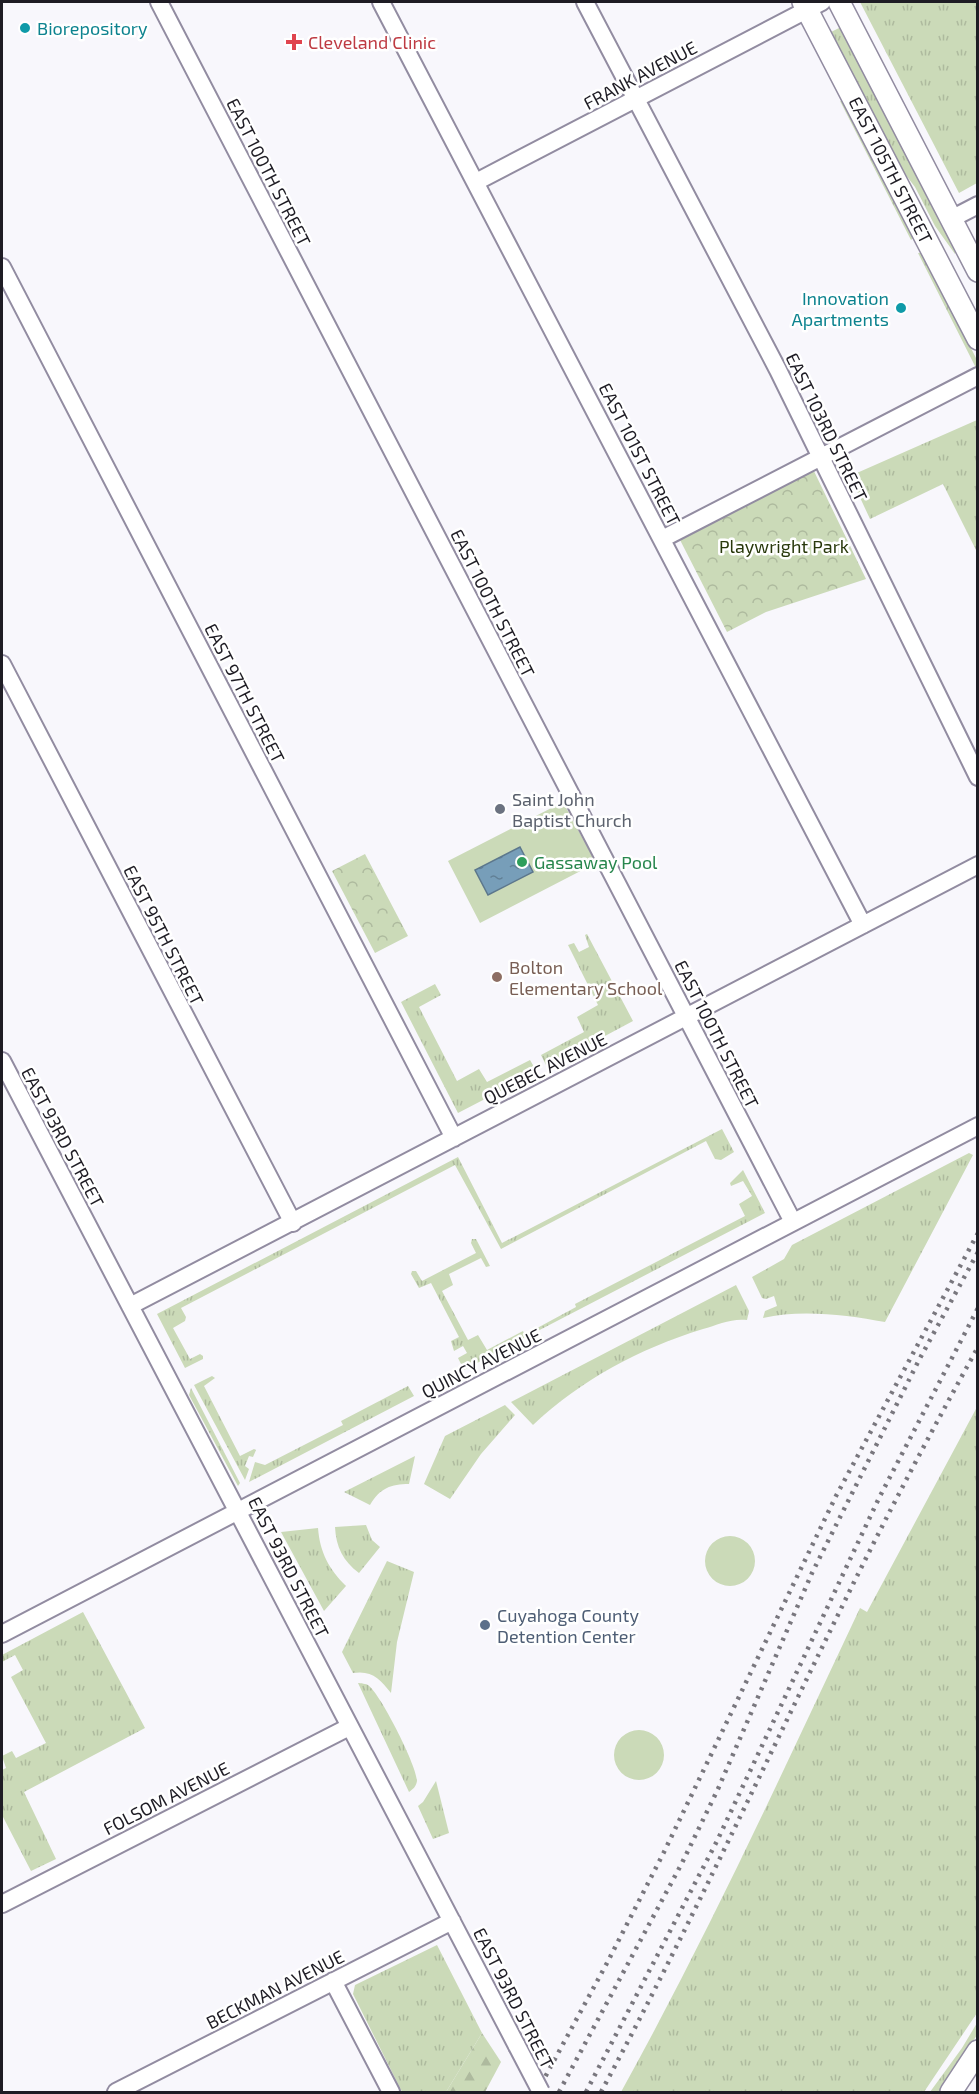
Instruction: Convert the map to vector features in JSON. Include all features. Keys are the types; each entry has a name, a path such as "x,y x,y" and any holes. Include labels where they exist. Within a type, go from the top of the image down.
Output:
{"main road":[{"name":"EAST 105TH STREET","path":"839,2 978,272"},
{"name":"EAST 105TH STREET","path":"811,4 978,339"},
{"path":"951,2092 978,2051"}],"street":[{"name":"EAST 100TH STREET","path":"159,2 793,1222"},
{"name":"EAST 101ST STREET","path":"381,2 863,925"},
{"name":"EAST 103RD STREET","path":"585,2 778,370 978,777"},
{"name":"FRANK AVENUE","path":"476,183 811,4"},
{"path":"951,219 978,205"},
{"name":"EAST 97TH STREET","path":"2,267 454,1138"},
{"path":"662,539 978,376"},
{"name":"EAST 95TH STREET","path":"2,664 293,1222"},
{"name":"QUEBEC AVENUE","path":"130,1306 978,865"},
{"name":"EAST 93RD STREET","path":"2,1061 541,2092"},
{"name":"QUINCY AVENUE","path":"2,1634 978,1126"},
{"name":"FOLSOM AVENUE","path":"2,1904 349,1727"},
{"name":"BECKMAN AVENUE","path":"116,2092 452,1921"},
{"path":"333,1981 391,2092"}],"green space":[{"path":"860,2 977,2 977,183 959,193"},
{"path":"841,27 956,251 955,254 935,226 915,187 895,161 829,33"},
{"path":"840,101 845,102 914,237 911,240"},
{"path":"918,253 923,253 977,360 977,370"},
{"path":"977,420 977,552 943,484 870,519 850,476"},
{"name":"Playwright Park","path":"812,467 866,579 766,612 727,632 678,536"},
{"name":"Gassaway Pool","path":"563,802 596,863 480,923 448,861"},
{"path":"365,854 408,936 375,953 332,871"},
{"path":"587,934 633,1021 547,1067 541,1055 584,1032 577,1017 598,1005 568,945 574,943 579,952 589,947 585,935"},
{"path":"435,984 441,995 419,1007 457,1081 479,1069 487,1082 530,1060 537,1072 458,1113 401,1002"},
{"path":"722,1129 734,1152 721,1160 715,1159 706,1141 501,1249 455,1165 181,1308 186,1317 185,1321 173,1328 190,1359 200,1354 203,1356 203,1359 185,1368 157,1314 458,1157 502,1243"},
{"path":"969,1153 973,1155 885,1322 808,1313 763,1318 765,1311 777,1306 774,1296 762,1298 752,1277 784,1259 792,1245"},
{"path":"743,1170 765,1213 530,1335 528,1333 576,1307 575,1304 745,1216 739,1204 752,1196 743,1181 731,1186 730,1183"},
{"path":"472,1239 476,1239 490,1266 486,1267 481,1258 449,1274 453,1285 442,1291 468,1340 478,1335 487,1350 523,1331 526,1337 464,1370 458,1358 467,1353 463,1346 454,1351 451,1341 459,1337 431,1283 419,1288 411,1274 412,1271 416,1271 422,1281 476,1253 471,1243"},
{"path":"736,1285 749,1311 747,1320 730,1321 703,1329 634,1356 571,1393 533,1425 511,1402"},
{"path":"212,1376 215,1378 204,1386 240,1456 256,1450 253,1457 249,1456 245,1466 249,1469 245,1480 194,1385"},
{"path":"408,1386 414,1396 249,1482 255,1462 265,1465 343,1425 341,1421"},
{"path":"191,1388 240,1483 238,1486 189,1395"},
{"path":"505,1405 515,1415 481,1454 450,1499 424,1484 445,1436"},
{"path":"977,1407 977,2013 924,2092 621,2092 715,1913 860,1608 867,1612"},
{"path":"415,1456 409,1484 386,1488 370,1505 344,1492"},
{"path":"366,1525 372,1540 380,1547 359,1573 341,1553 335,1527"},
{"path":"318,1528 326,1560 346,1586 324,1611 281,1532"},
{"path":"725,1536 735,1536 748,1543 755,1556 755,1566 748,1579 735,1586 725,1586 716,1582 709,1575 705,1566 705,1556 709,1547 716,1540"},
{"path":"387,1561 414,1572 397,1642 391,1693 370,1674 353,1673 342,1652"},
{"path":"83,1612 145,1728 24,1792 56,1859 31,1871 2,1815 2,1770 6,1768 2,1756 12,1751 16,1758 46,1743 11,1677 23,1670 15,1655 2,1662 2,1655"},
{"path":"358,1683 367,1685 374,1691 405,1746 417,1781 409,1792"},
{"path":"634,1730 644,1730 657,1737 664,1750 664,1760 657,1773 644,1780 634,1780 625,1776 618,1769 614,1760 614,1750 618,1741 625,1734"},
{"path":"436,1781 449,1833 433,1839 418,1806"},
{"path":"437,1945 482,2033 446,2092 402,2092 353,1994 355,1985"},
{"path":"977,2023 977,2035 939,2092 930,2092 962,2048"},
{"path":"482,2033 501,2062 485,2092 446,2092"}],"water":[{"path":"520,847 533,872 488,895 475,870"}],"railway":[{"path":"537,2092 664,1852 836,1496 978,1233"},
{"path":"559,2092 682,1863 718,1789 812,1573 919,1360 978,1252"},
{"path":"586,2092 717,1841 879,1498 978,1308"},
{"path":"601,2092 691,1917 869,1552 978,1347"}],"place":[{"name":"Biorepository","path":"25,28"},
{"name":"Cleveland Clinic","path":"294,42"},
{"name":"Innovation Apartments","path":"901,308"},
{"name":"Saint John Baptist Church","path":"500,809"},
{"name":"Gassaway Pool","path":"522,862"},
{"name":"Bolton Elementary School","path":"497,977"},
{"name":"Cuyahoga County Detention Center","path":"485,1625"}]}
